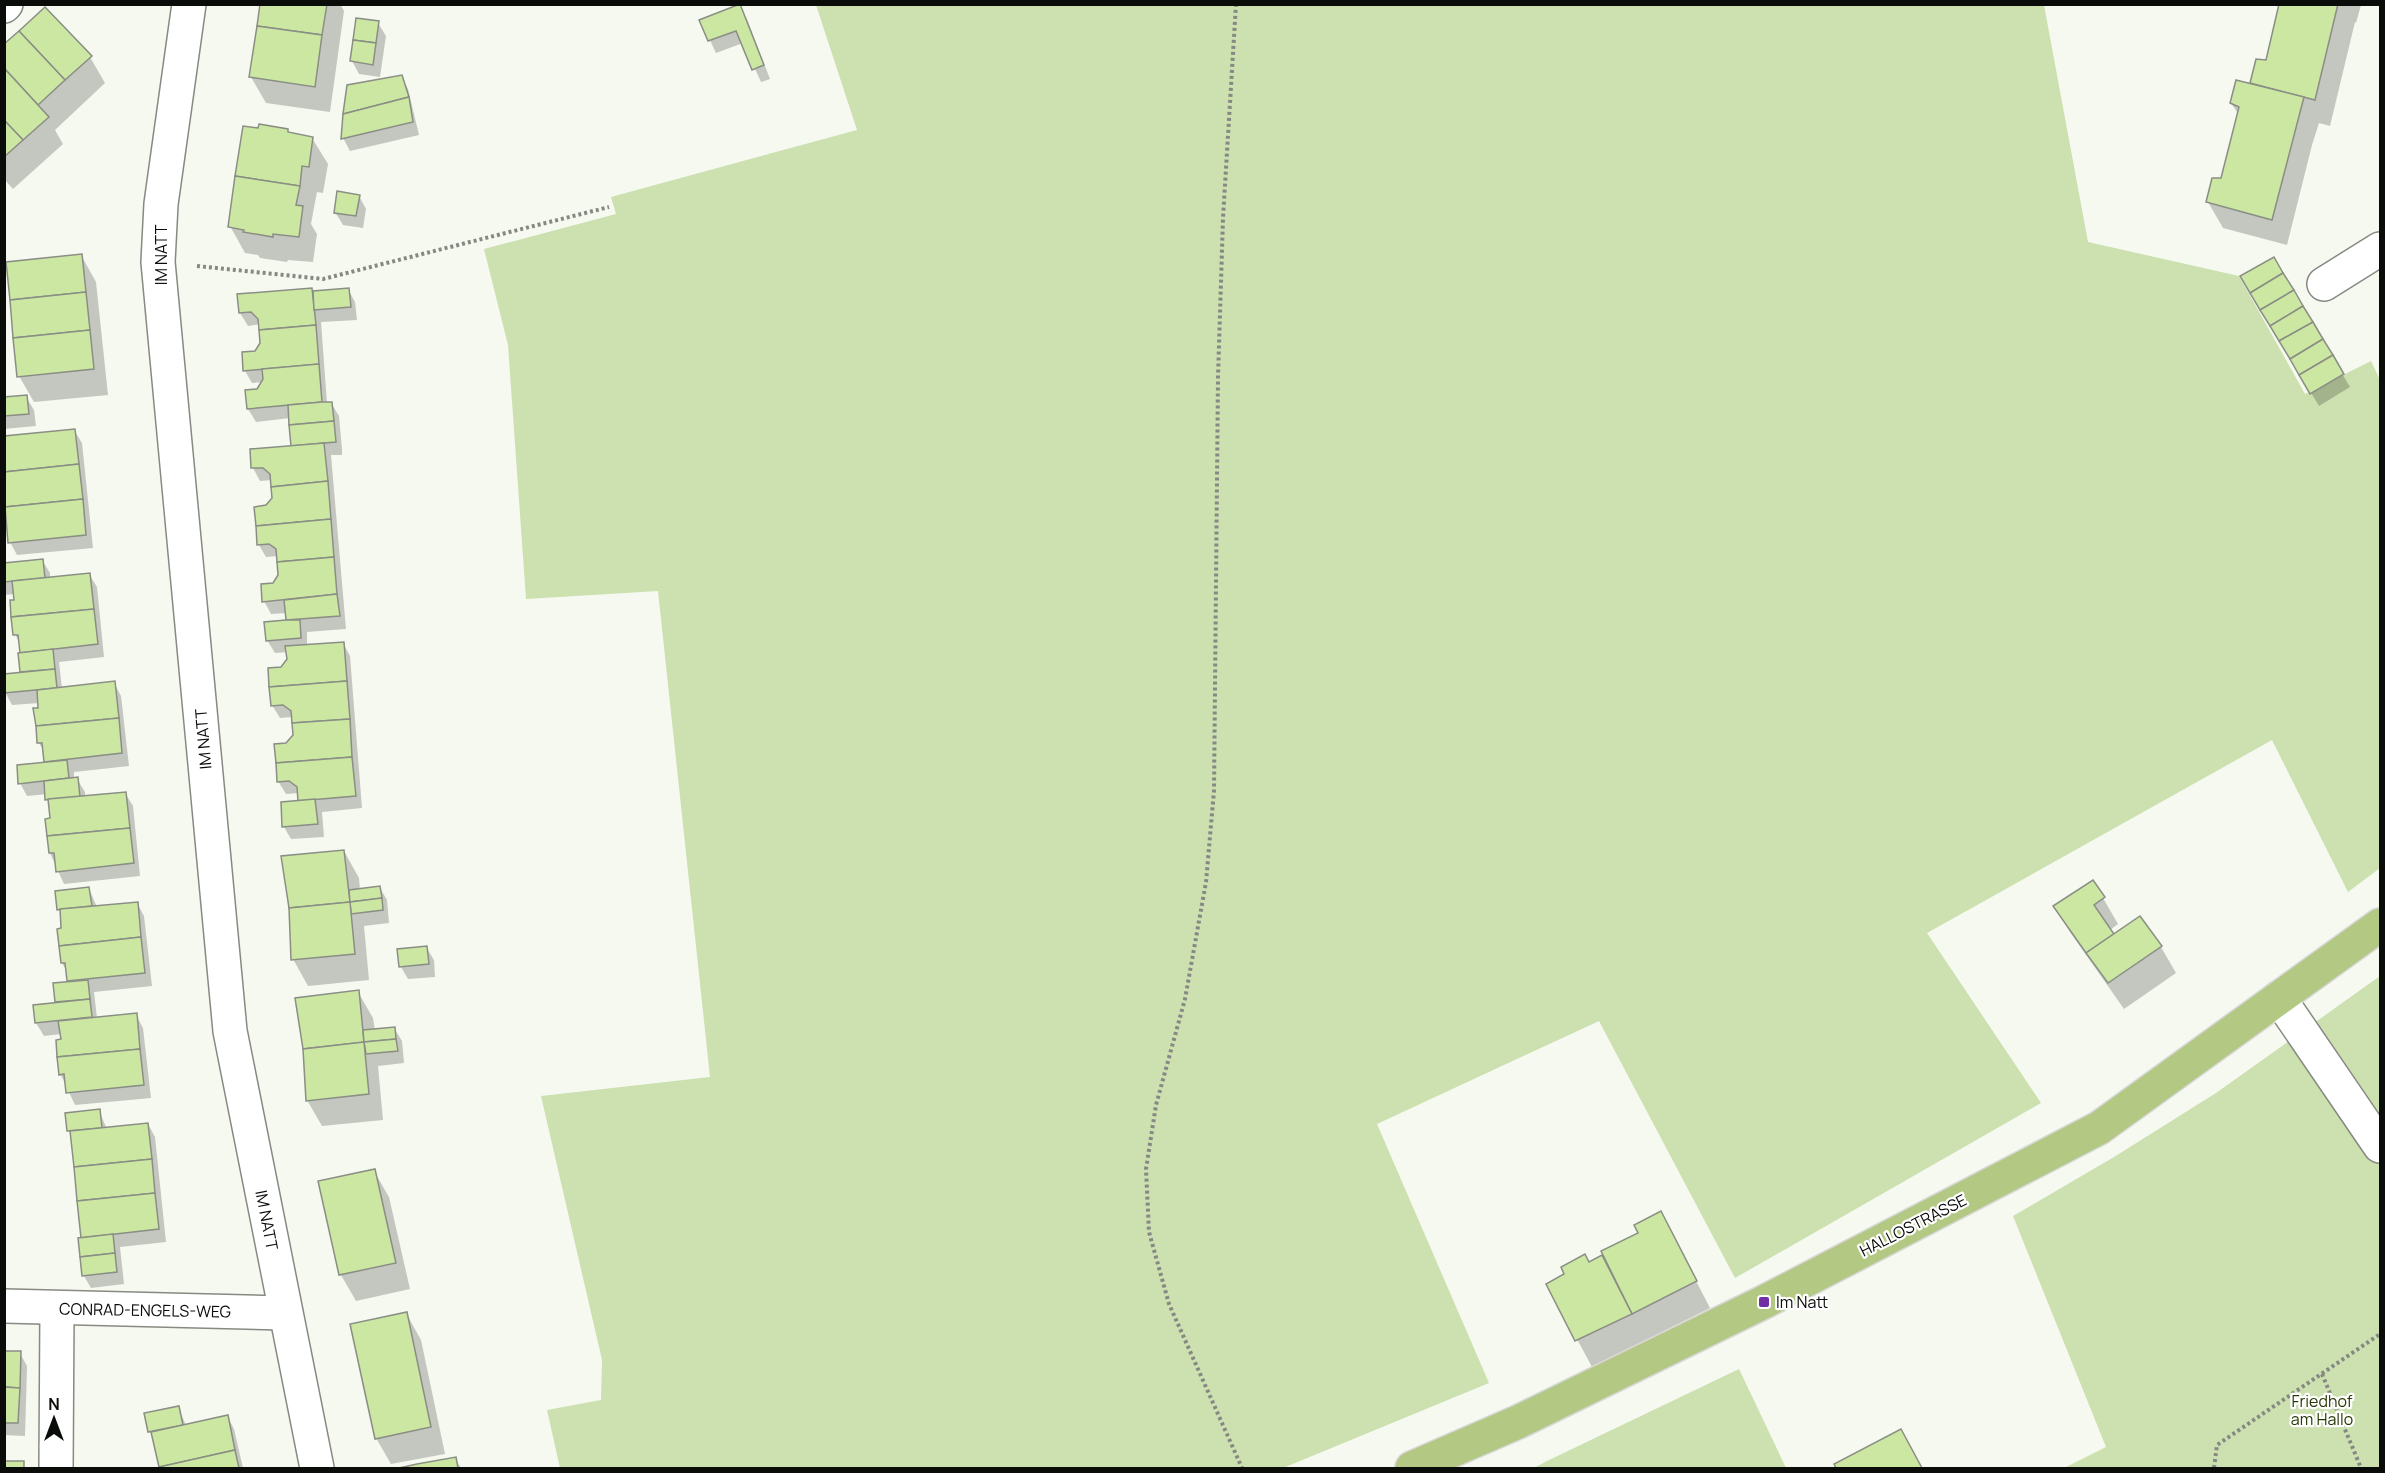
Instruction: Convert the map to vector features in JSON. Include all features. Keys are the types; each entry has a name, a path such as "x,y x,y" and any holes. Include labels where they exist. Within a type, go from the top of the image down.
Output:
{"main road":[{"name":"HALLOSTRASSE","path":"1412,1468 1518,1422 1754,1307 2099,1128 2380,925"}],"street":[{"name":"IM NATT","path":"189,4 161,204 158,262 230,1031 317,1468"},
{"path":"2324,284 2380,249"},
{"path":"2278,998 2380,1146"},
{"name":"CONRAD-ENGELS-WEG","path":"4,1306 285,1313"},
{"path":"56,1468 57,1309"}],"path":[{"path":"1236,4 1223,218 1218,377 1214,791 1206,882 1185,999 1156,1105 1146,1169 1149,1232 1169,1304 1242,1468"},
{"path":"158,262 323,279 609,207"},
{"path":"2214,1468 2217,1445 2380,1334"},
{"path":"2322,1374 2361,1468"}],"green space":[{"path":"816,5 2044,5 2088,242 2239,276 2305,394 2371,361 2380,380 2380,868 2348,892 2272,740 1927,933 2041,1103 1735,1278 1599,1021 1377,1124 1489,1383 1283,1468 560,1468 547,1410 601,1400 602,1360 541,1096 710,1077 658,591 526,599 508,345 484,249 616,214 611,197 857,130"},
{"name":"Friedhof am Hallo","path":"2380,976 2380,1468 2064,1468 2106,1447 2013,1216 2114,1157 2216,1093"},
{"path":"1739,1369 1786,1468 1534,1468 1547,1461"}],"building":[{"path":"260,4 327,4 322,35 257,26"},
{"path":"740,4 764,65 752,70 736,31 708,41 699,20"},
{"path":"2279,4 2338,4 2315,100 2250,83 2256,59 2266,60"},
{"path":"45,7 92,56 65,80 19,31"},
{"path":"356,18 379,21 376,43 353,40"},
{"path":"257,26 322,35 315,87 249,77"},
{"path":"19,31 65,80 38,105 4,68 4,44"},
{"path":"353,40 376,43 373,65 350,61"},
{"path":"4,68 49,117 23,140 4,120"},
{"path":"402,75 409,97 343,114 347,85"},
{"path":"2236,80 2304,97 2272,220 2206,202 2212,178 2221,178 2239,107 2230,103"},
{"path":"409,97 413,122 341,139 343,114"},
{"path":"4,120 23,140 4,157"},
{"path":"259,124 288,129 288,132 313,137 309,167 302,166 300,186 235,176 243,126 258,128"},
{"path":"235,176 300,186 296,205 303,206 299,237 273,234 273,237 228,227"},
{"path":"337,191 360,195 356,216 334,213"},
{"path":"82,254 86,292 10,300 6,262"},
{"path":"2274,257 2283,273 2250,293 2240,276"},
{"path":"2283,273 2294,290 2260,310 2250,293"},
{"path":"312,288 316,325 259,330 258,319 251,312 239,313 237,294"},
{"path":"349,288 351,307 314,310 313,291"},
{"path":"2294,290 2303,306 2270,326 2260,310"},
{"path":"86,292 90,330 13,338 10,300"},
{"path":"2303,306 2313,322 2279,341 2270,326"},
{"path":"2313,322 2323,339 2290,359 2279,341"},
{"path":"316,325 319,364 243,371 242,352 255,351 260,343 259,330"},
{"path":"90,330 94,369 17,377 13,338"},
{"path":"2323,339 2333,355 2299,375 2290,359"},
{"path":"2333,355 2344,374 2310,394 2299,375"},
{"path":"319,364 322,402 247,409 245,390 257,389 263,379 262,369"},
{"path":"27,395 29,414 4,416 4,397"},
{"path":"332,402 334,421 289,425 288,405"},
{"path":"334,421 336,442 291,446 289,425"},
{"path":"75,429 79,464 4,472 4,436"},
{"path":"324,443 328,481 271,487 270,474 263,468 251,468 250,449"},
{"path":"79,464 83,499 5,507 4,472"},
{"path":"328,481 331,519 256,526 254,507 266,505 272,498 271,487"},
{"path":"83,499 86,535 8,543 5,507"},
{"path":"331,519 334,557 277,562 276,549 269,544 257,545 256,526"},
{"path":"334,557 337,594 262,602 261,584 273,583 278,575 277,562"},
{"path":"43,559 45,578 4,582 4,563"},
{"path":"90,573 94,609 11,617 10,600 14,600 12,581"},
{"path":"337,594 340,616 286,620 284,600"},
{"path":"94,609 98,644 20,653 18,635 13,635 11,617"},
{"path":"300,620 301,638 266,641 264,622"},
{"path":"344,642 347,681 269,687 268,668 281,667 287,659 285,646"},
{"path":"53,649 55,669 20,672 18,653"},
{"path":"55,669 57,688 4,693 4,674"},
{"path":"115,681 119,718 36,726 33,708 38,708 37,690"},
{"path":"347,681 350,719 292,723 291,711 283,705 271,706 269,687"},
{"path":"119,718 122,753 44,762 42,743 37,743 36,726"},
{"path":"350,719 352,757 276,763 274,744 286,743 293,735 292,723"},
{"path":"352,757 356,796 298,801 297,787 289,781 277,782 276,763"},
{"path":"67,760 69,778 18,784 17,765"},
{"path":"78,777 80,797 45,800 44,781"},
{"path":"126,792 130,828 47,836 45,819 50,818 48,799"},
{"path":"315,799 318,824 282,827 281,802"},
{"path":"130,828 134,863 56,872 54,853 49,853 47,836"},
{"path":"344,850 350,902 289,908 281,856"},
{"path":"2093,880 2105,897 2094,905 2114,934 2086,953 2053,906"},
{"path":"380,886 382,898 350,902 349,890"},
{"path":"89,887 92,906 57,910 55,891"},
{"path":"382,898 383,910 351,914 350,902"},
{"path":"138,902 141,937 59,946 57,929 61,928 60,909"},
{"path":"350,902 355,954 291,960 289,908"},
{"path":"2140,916 2162,946 2108,983 2086,953"},
{"path":"141,937 145,973 67,981 65,963 61,963 59,946"},
{"path":"427,946 429,964 399,967 397,949"},
{"path":"88,980 90,999 55,1002 53,983"},
{"path":"359,990 364,1042 303,1049 295,998"},
{"path":"90,999 92,1017 35,1023 33,1005"},
{"path":"137,1013 140,1049 57,1057 56,1040 61,1039 58,1021"},
{"path":"395,1027 396,1039 364,1042 363,1030"},
{"path":"396,1039 398,1051 366,1054 364,1042"},
{"path":"364,1042 369,1094 306,1101 303,1049"},
{"path":"140,1049 144,1085 66,1093 64,1074 59,1075 57,1057"},
{"path":"100,1109 102,1128 67,1131 65,1113"},
{"path":"148,1123 152,1159 74,1167 70,1131"},
{"path":"152,1159 155,1193 77,1201 74,1167"},
{"path":"375,1169 396,1263 339,1275 318,1181"},
{"path":"155,1193 159,1229 81,1238 77,1201"},
{"path":"1661,1211 1697,1281 1632,1314 1601,1251 1638,1233 1634,1225"},
{"path":"113,1234 115,1253 80,1257 78,1238"},
{"path":"115,1253 117,1272 82,1276 80,1257"},
{"path":"1585,1254 1589,1262 1602,1255 1632,1314 1575,1341 1546,1284 1564,1274 1561,1267"},
{"path":"407,1312 431,1427 375,1439 350,1324"},
{"path":"4,1351 21,1351 20,1388 4,1387"},
{"path":"4,1387 20,1388 18,1423 4,1423"},
{"path":"179,1406 183,1425 148,1432 144,1413"},
{"path":"228,1415 235,1450 159,1467 151,1432"},
{"path":"1901,1429 1922,1468 1836,1468 1834,1464"},
{"path":"235,1450 239,1468 159,1468 159,1467"},
{"path":"456,1457 458,1468 399,1468 417,1464"},
{"path":"4,1461 24,1461 24,1468 4,1468"}],"place":[{"name":"Im Natt","path":"1764,1302"}]}
